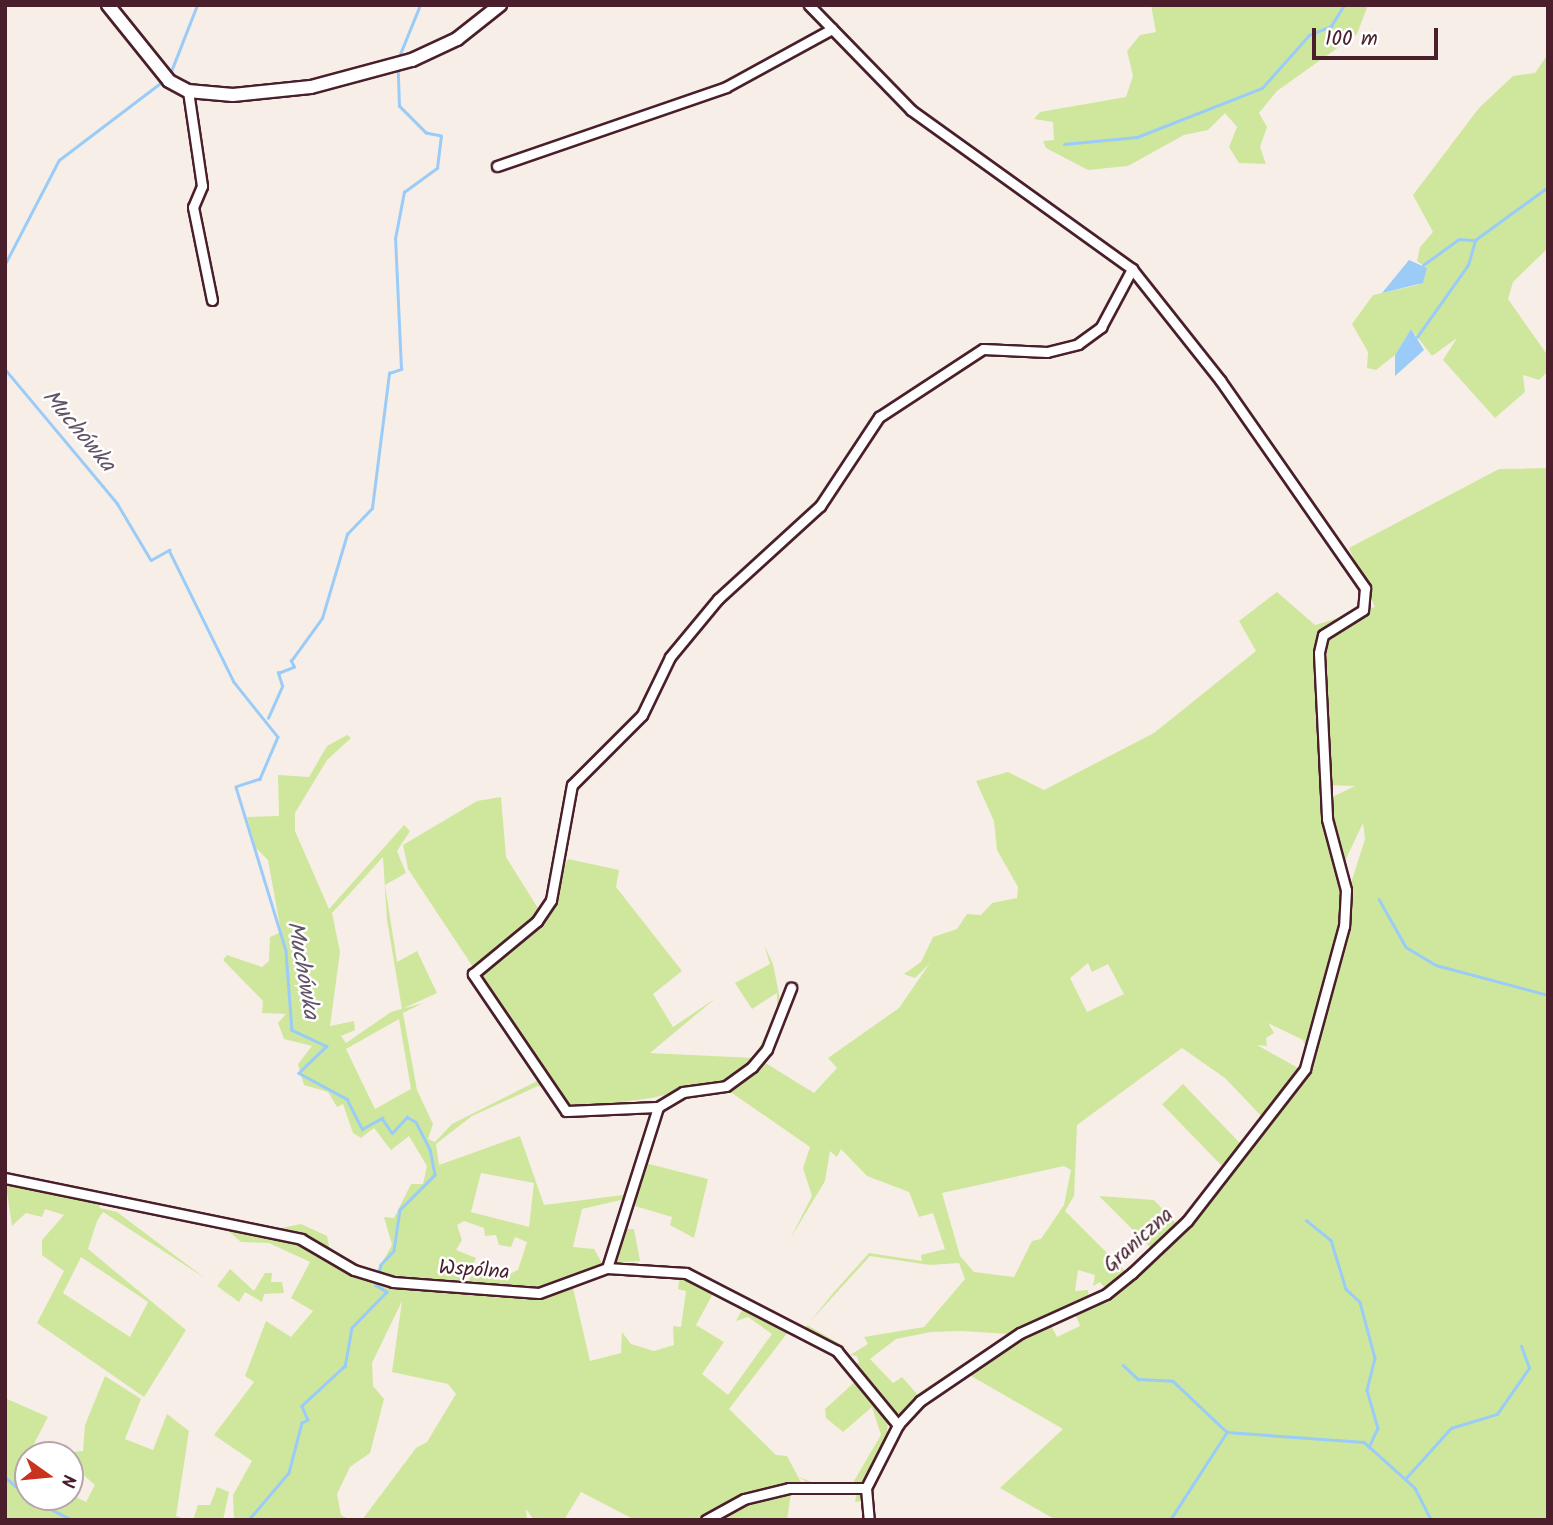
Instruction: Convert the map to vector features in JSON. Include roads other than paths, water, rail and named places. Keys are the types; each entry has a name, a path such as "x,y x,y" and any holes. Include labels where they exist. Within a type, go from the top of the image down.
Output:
{"main road":[{"path":"108,5 165,78 188,91 264,93 398,64 457,39 500,5"}],"street":[{"path":"791,988 768,1049 752,1068 726,1086 683,1091 658,1107 566,1111 473,975 537,921 551,900 572,785 642,715 670,657 718,599 820,506 879,417 983,349 1047,352 1078,344 1101,327 1132,269 911,110 809,5"},
{"path":"497,166 726,87 832,29"},
{"path":"188,91 202,186 193,207 212,300"},
{"name":"Graniczna","path":"866,1488 898,1425 953,1374 1039,1321 1106,1294 1187,1222 1304,1069 1344,926 1346,890 1327,819 1319,653 1323,635 1363,610 1365,588 1220,380 1132,269"},
{"path":"607,1268 658,1107"},
{"name":"Wspólna","path":"5,1178 301,1239 372,1276 383,1279 539,1293 607,1268 686,1272 838,1350 898,1425"},
{"path":"706,1520 744,1499 789,1488 866,1488 869,1520"}],"water":[{"path":"1409,260 1427,268 1423,283 1382,293"},
{"path":"1411,329 1424,350 1395,376 1395,355"}],"waterway":[{"name":"Muchówka","path":"170,74 197,5"},
{"path":"398,59 420,5"},
{"path":"1064,144 1137,137 1262,88 1309,35 1331,26 1344,5"},
{"path":"268,718 282,686 278,673 294,667 291,661 322,618 347,534 372,508 389,373 401,369 395,239 404,192 437,168 441,136 426,133 399,106 398,70"},
{"name":"Muchówka","path":"5,264 59,160 163,81"},
{"path":"1417,337 1468,265 1475,240 1548,187"},
{"path":"1423,265 1459,239 1475,240"},
{"name":"Muchówka","path":"5,369 117,503 151,560 169,550 234,682 278,737 260,779 236,787 286,951 292,1030 327,1046 299,1073 347,1099 362,1129 382,1118 392,1133 407,1117 416,1122 430,1149 435,1175 400,1210 394,1251 381,1265 376,1285 387,1292 352,1328 345,1366 302,1406 308,1420 302,1423 289,1473 249,1520"},
{"path":"1379,899 1406,947 1436,965 1548,995"},
{"path":"1306,1220 1331,1240 1346,1289 1360,1302 1375,1358 1367,1390 1378,1428 1369,1447"},
{"path":"1405,1479 1451,1428 1497,1414 1529,1368 1521,1346"},
{"path":"1123,1365 1138,1379 1173,1381 1227,1432"},
{"path":"1170,1520 1227,1432 1364,1442 1415,1488 1431,1520"},
{"path":"5,1477 14,1485"},
{"path":"55,1511 72,1520"}]}
